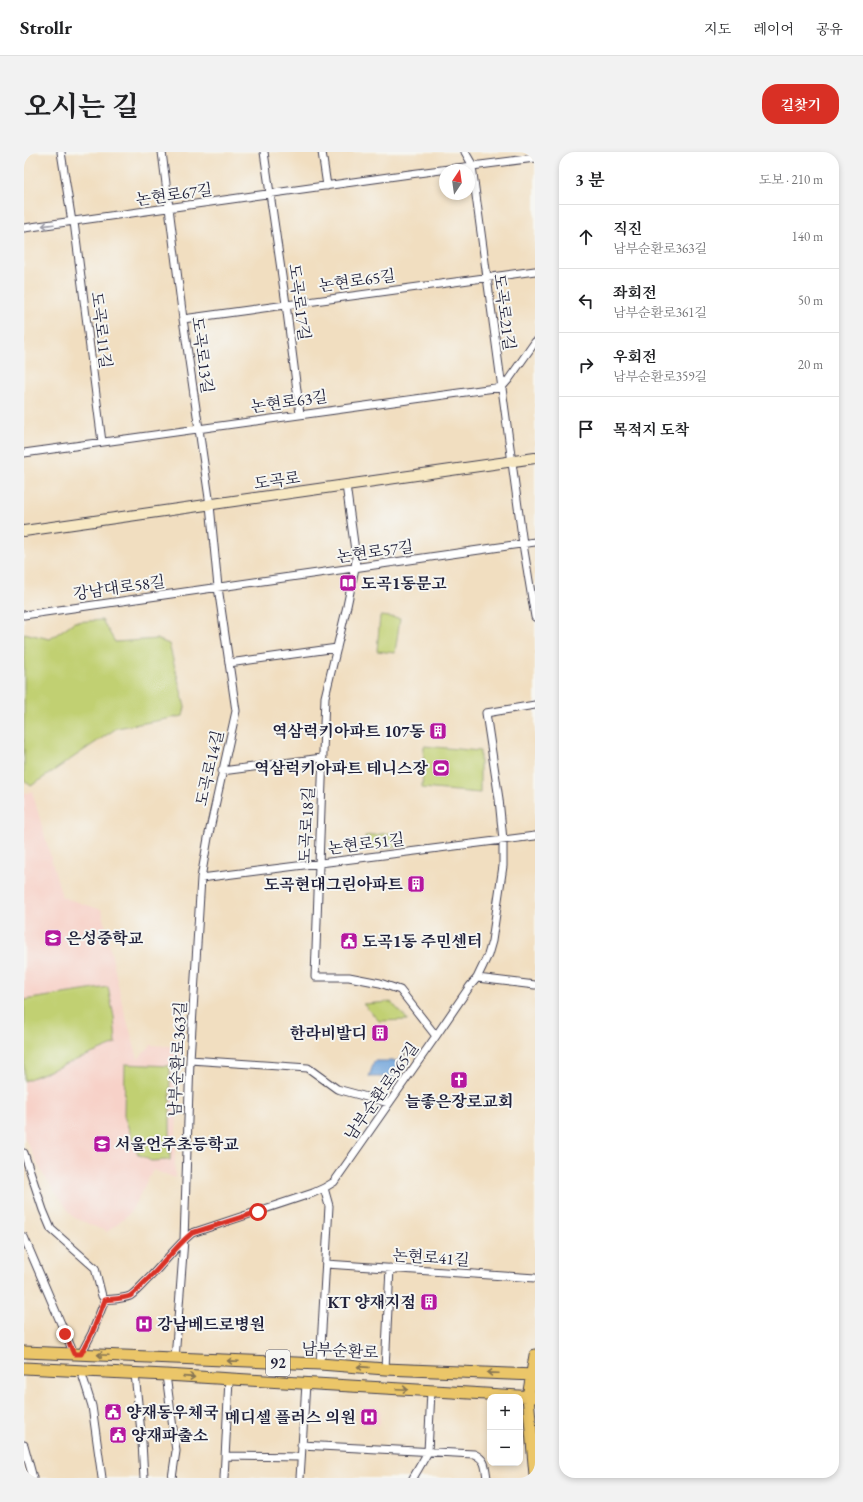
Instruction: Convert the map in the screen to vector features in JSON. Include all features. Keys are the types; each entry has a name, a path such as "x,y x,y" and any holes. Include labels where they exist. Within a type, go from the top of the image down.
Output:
{"main road":[{"name":"도곡로","path":"24,531 535,458"},
{"name":"남부순환로","path":"24,1352 320,1364 385,1369 533,1375"},
{"path":"535,1355 532,1397 535,1474"},
{"name":"92","path":"24,1368 532,1397"}],"street":[{"name":"도곡로11길","path":"61,152 73,222 102,442"},
{"name":"도곡로13길","path":"162,152 183,319 210,505"},
{"name":"도곡로17길","path":"264,152 271,194 300,414"},
{"path":"322,152 327,186"},
{"path":"465,152 471,164"},
{"name":"논현로67길","path":"475,166 535,158"},
{"name":"논현로67길","path":"24,228 439,171"},
{"name":"도곡로21길","path":"475,190 486,277 513,461 523,544 535,616"},
{"name":"논현로65길","path":"183,319 535,271"},
{"path":"502,387 535,342"},
{"name":"논현로63길","path":"24,453 502,387"},
{"name":"도곡로18길","path":"346,485 356,558 355,568 325,697 315,977 349,977 380,983 400,990 436,1036"},
{"name":"도곡로14길","path":"201,878 222,771 236,711 218,587 210,505"},
{"name":"논현로57길","path":"218,587 535,542"},
{"name":"강남대로58길","path":"24,615 218,587"},
{"path":"229,663 337,648"},
{"name":"남부순환로365길","path":"324,1188 334,1182 477,978 488,955 492,941 504,866 499,799 486,713 535,705"},
{"path":"222,771 322,758"},
{"name":"논현로51길","path":"201,878 535,836"},
{"name":"남부순환로363길","path":"176,1359 184,1240 190,1060 201,878"},
{"path":"477,978 535,985"},
{"path":"190,1060 308,1068 337,1089 389,1103"},
{"path":"24,1153 51,1229 95,1268 102,1296 105,1300"},
{"path":"105,1300 120,1299 136,1291 158,1270 192,1233 324,1188 329,1206 320,1364"},
{"path":"24,1237 77,1354"},
{"name":"논현로41길","path":"326,1264 535,1278"},
{"path":"385,1369 390,1268"},
{"path":"77,1354 92,1333 105,1300"},
{"path":"81,1371 92,1406 102,1478"},
{"path":"135,1374 144,1478"},
{"path":"166,1375 176,1451 172,1478"},
{"path":"224,1478 229,1380"},
{"path":"300,1478 306,1384"},
{"path":"413,1478 428,1452 431,1391"},
{"path":"24,1445 33,1478"},
{"path":"301,1445 474,1454 482,1458 485,1464 487,1478"},
{"path":"225,1456 301,1457"}],"shaded area":[{"path":"32,791 62,897 102,910 122,1003 138,1059 151,1045 181,1047 175,1151 175,1178 153,1170 130,1213 107,1232 73,1217 42,1173 24,1137 24,794"},
{"name":"메디셀 플러스 의원","path":"358,1409 381,1410 380,1425 358,1424"}],"green space":[{"path":"380,616 400,618 395,653 377,651"},
{"path":"102,620 115,642 157,639 169,644 185,707 183,716 117,728 31,786 24,780 24,633 50,639 74,622"},
{"name":"역삼럭키아파트 테니스장","path":"424,746 480,751 480,793 422,788"},
{"path":"397,832 399,846 367,850 365,836"},
{"path":"108,987 114,1017 116,1044 24,1081 24,1000"},
{"path":"391,1002 408,1020 379,1021 363,1004"},
{"path":"125,1064 170,1066 170,1160 151,1161 138,1154 124,1116"}],"water":[{"path":"406,1052 394,1077 369,1077 374,1061 397,1061"}],"place":[{"name":"도곡1동문고","path":"348,583"},
{"name":"역삼럭키아파트 107동","path":"438,731"},
{"name":"역삼럭키아파트 테니스장","path":"441,768"},
{"name":"도곡현대그린아파트","path":"416,884"},
{"name":"은성중학교","path":"53,938"},
{"name":"도곡1동 주민센터","path":"349,941"},
{"name":"한라비발디","path":"380,1033"},
{"name":"늘좋은장로교회","path":"459,1080"},
{"name":"서울언주초등학교","path":"102,1144"},
{"name":"KT 양재지점","path":"429,1302"},
{"name":"강남베드로병원","path":"144,1324"},
{"name":"양재동우체국","path":"113,1412"},
{"name":"메디셀 플러스 의원","path":"369,1417"},
{"name":"양재파출소","path":"118,1435"}],"route":[{"path":"65,1334 74,1354 81,1354 92,1333 105,1300 120,1299 136,1291 158,1270 192,1233 258,1212"}]}
